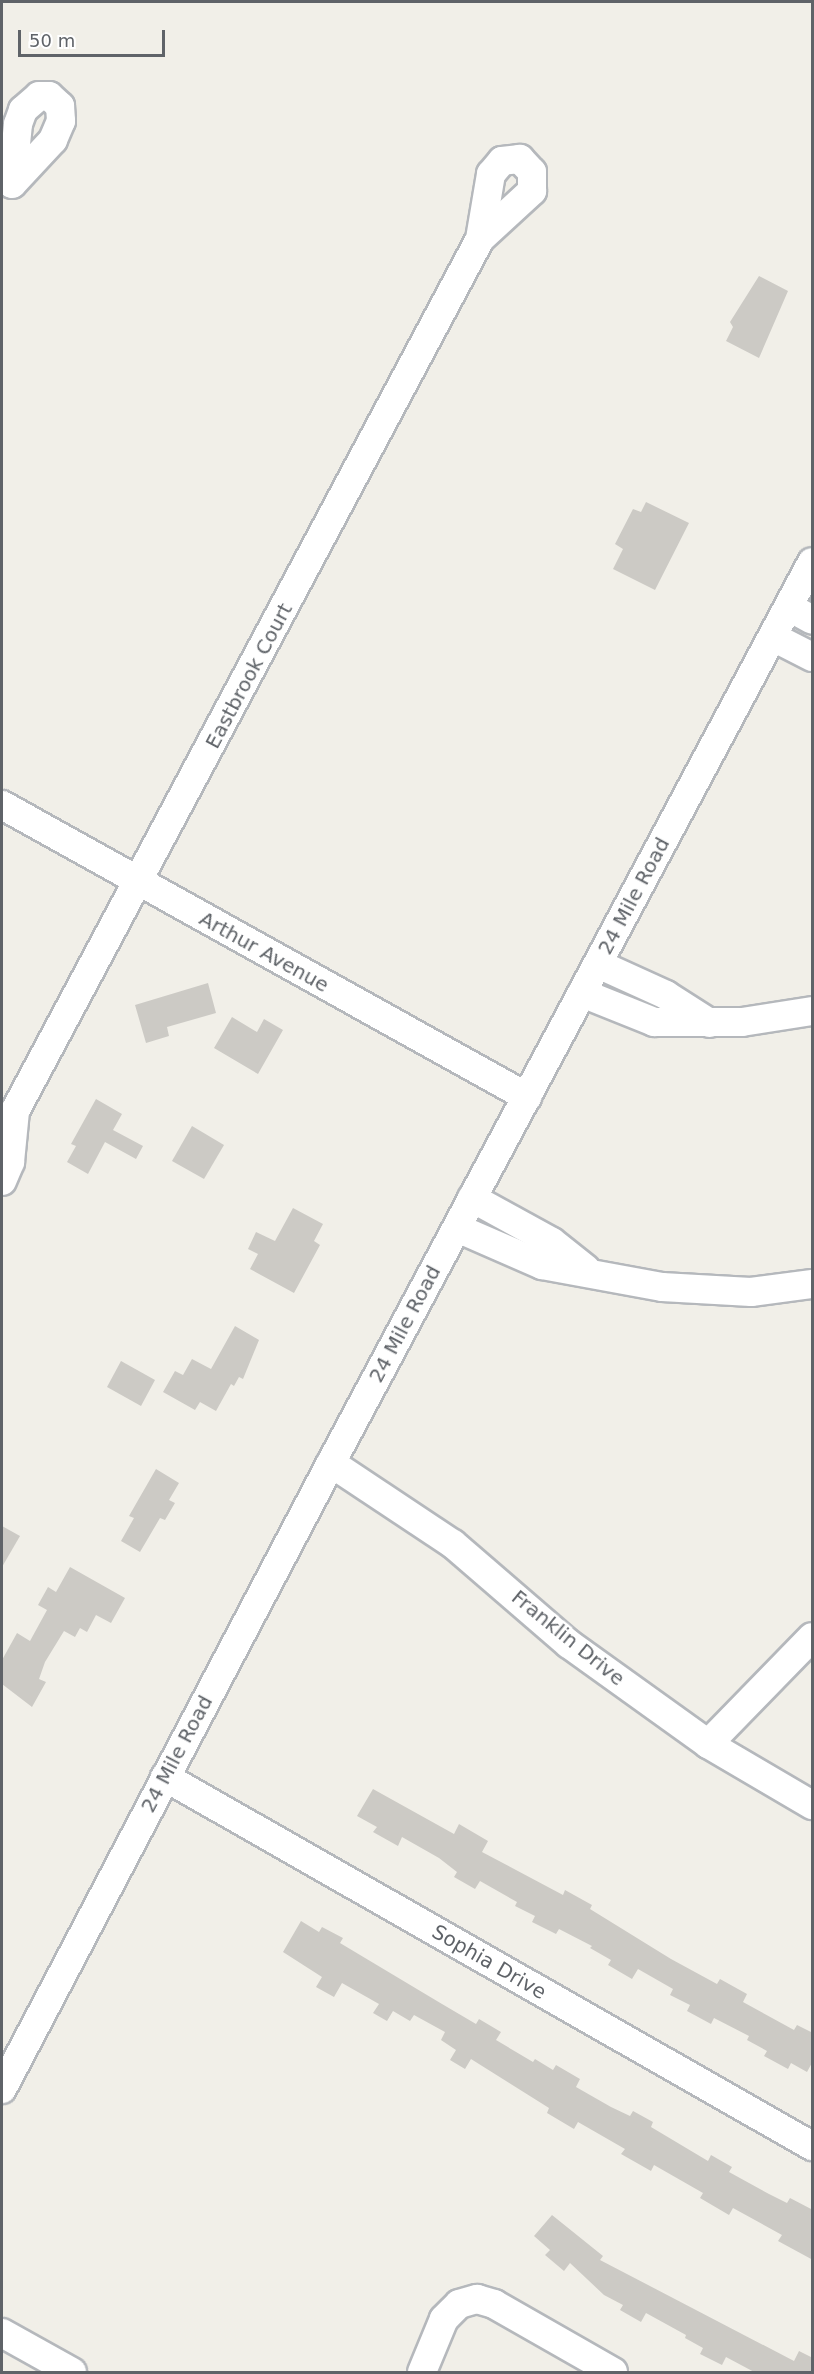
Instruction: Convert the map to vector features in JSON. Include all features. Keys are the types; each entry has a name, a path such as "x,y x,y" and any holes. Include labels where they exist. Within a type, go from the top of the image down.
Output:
{"street":[{"name":"Eastbrook Court","path":"2,1181 10,1162 8,1117 138,882 480,239"},
{"name":"24 Mile Road","path":"2,2090 330,1463 773,637 801,613 813,562"},
{"path":"773,637 813,657"},
{"name":"Arthur Avenue","path":"2,805 527,1097"},
{"path":"598,964 666,995 710,1023"},
{"path":"582,993 654,1023 742,1022 813,1011"},
{"path":"472,1198 552,1242 588,1270"},
{"path":"457,1228 542,1264 588,1270 700,1292 751,1292 813,1284"},
{"name":"Franklin Drive","path":"330,1463 453,1544 569,1644 708,1744 813,1805"},
{"path":"708,1744 813,1637"},
{"name":"Sophia Drive","path":"165,1777 813,2146"},
{"path":"422,2373 444,2319 459,2304 477,2299 494,2304 613,2373"},
{"path":"2,2333 72,2373"}],"building":[{"path":"759,276 788,291 759,358 726,341 733,327 730,322"},
{"path":"646,502 689,523 655,590 613,569 623,549 615,544 633,509 641,512"},
{"path":"208,983 216,1013 167,1027 169,1036 146,1043 135,1005"},
{"path":"232,1017 257,1032 264,1019 283,1030 258,1074 214,1048"},
{"path":"96,1099 122,1114 113,1130 143,1146 136,1159 105,1142 88,1174 67,1162 76,1146 71,1144"},
{"path":"192,1126 224,1145 204,1179 172,1161"},
{"path":"293,1208 323,1224 314,1241 320,1245 294,1293 250,1269 258,1254 248,1249 256,1232 275,1241"},
{"path":"235,1326 259,1340 243,1379 239,1377 234,1386 231,1384 216,1411 200,1402 195,1410 163,1392 175,1371 183,1375 192,1359 211,1369"},
{"path":"121,1361 155,1380 141,1406 107,1387"},
{"path":"156,1469 179,1483 169,1500 175,1503 165,1520 160,1518 140,1552 121,1541 134,1518 129,1516"},
{"path":"2,1526 20,1536 2,1567"},
{"path":"70,1567 125,1598 111,1623 96,1615 87,1632 80,1628 75,1637 64,1631 45,1662 39,1679 46,1682 32,1707 2,1684 2,1660 17,1633 30,1641 47,1610 38,1605 48,1587 56,1592"},
{"path":"373,1789 454,1834 459,1824 488,1841 482,1852 563,1895 565,1890 592,1905 590,1909 671,1959 717,1984 720,1979 747,1994 743,2002 794,2030 797,2025 813,2033 813,2061 807,2072 791,2063 788,2069 764,2056 767,2051 747,2040 749,2036 714,2018 711,2024 687,2011 690,2005 670,1995 673,1989 638,1969 632,1979 608,1965 611,1960 590,1948 592,1946 559,1929 556,1934 532,1922 535,1916 515,1906 517,1902 480,1881 475,1889 454,1877 457,1872 439,1858 402,1837 398,1846 373,1832 377,1827 357,1816"},
{"path":"301,1921 319,1932 322,1927 343,1938 340,1943 442,2004 476,2024 479,2019 501,2032 496,2040 533,2062 535,2059 553,2070 556,2065 580,2079 576,2087 611,2107 630,2116 633,2111 653,2122 651,2127 708,2161 711,2155 732,2167 729,2172 769,2194 787,2203 790,2198 813,2210 813,2260 778,2241 782,2235 733,2208 729,2215 700,2198 703,2193 654,2165 651,2171 621,2154 625,2149 578,2122 574,2129 547,2113 549,2108 471,2059 465,2069 450,2060 456,2050 441,2040 445,2032 414,2015 410,2021 393,2011 387,2021 373,2013 379,2004 342,1983 334,1997 316,1987 322,1977 283,1952"},
{"path":"552,2215 603,2256 600,2260 794,2361 799,2351 813,2358 813,2373 756,2373 726,2357 722,2365 700,2354 703,2348 685,2338 686,2335 646,2313 641,2322 620,2310 623,2305 604,2295 570,2263 564,2271 545,2255 550,2250 534,2236"}]}
